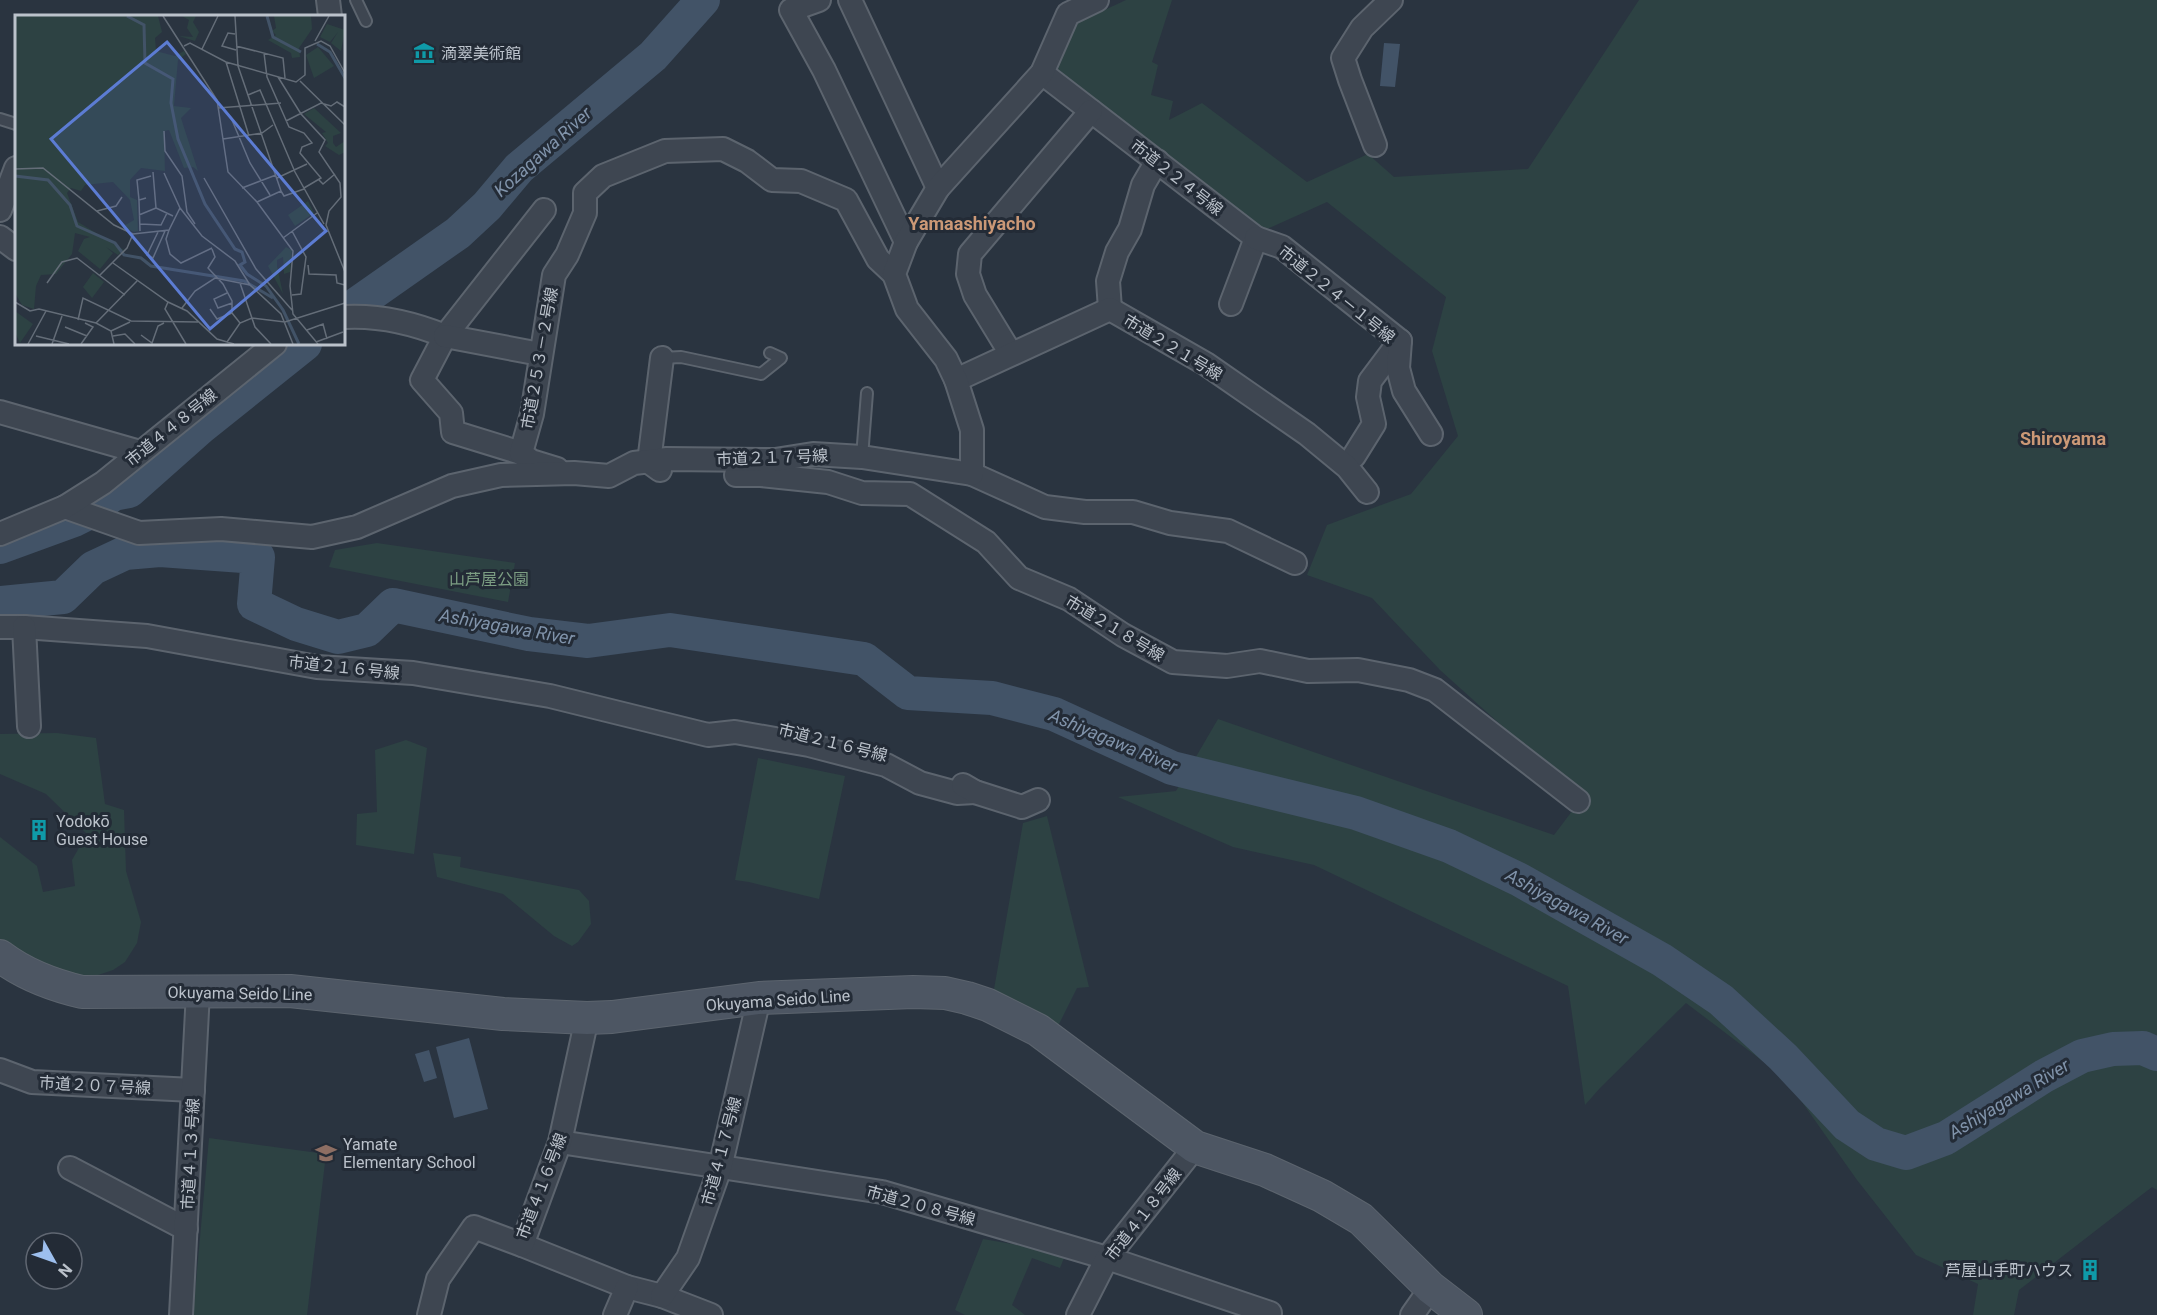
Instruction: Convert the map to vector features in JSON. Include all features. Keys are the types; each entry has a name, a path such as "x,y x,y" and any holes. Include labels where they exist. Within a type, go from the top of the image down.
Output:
{"main road":[{"name":"Okuyama Seido Line","path":"0,956 27,974 56,986 82,992 290,991 503,1014 587,1018 612,1017 759,998 913,992 945,993 988,1005 1038,1030 1196,1147 1265,1170 1322,1196 1361,1219 1431,1288 1466,1315"}],"street":[{"path":"328,0 330,15"},
{"path":"819,0 791,10 824,70 906,242"},
{"path":"850,0 938,188"},
{"path":"972,474 972,430 956,380 935,344 907,309 894,274 906,242 938,188 1042,73 1065,7 1097,0"},
{"path":"1375,145 1343,58 1362,28 1391,0"},
{"name":"市道２２４号線","path":"1042,73 1256,238"},
{"path":"1011,354 975,295 968,274 970,254 1091,111"},
{"name":"市道２５３－２号線","path":"574,473 531,461 521,453 532,414 554,275 567,255 585,213 585,193 603,176 666,151 723,149 747,161 772,180 801,181 846,200 878,259 894,274"},
{"path":"1110,309 1108,281 1117,252 1130,229 1143,185 1156,161"},
{"path":"0,210 15,171"},
{"path":"446,336 544,210 452,328 446,336 422,380 451,413 453,432 521,453"},
{"path":"0,237 15,248"},
{"path":"1231,304 1256,238"},
{"name":"市道２２４－１号線","path":"1256,238 1282,247 1404,344 1370,381 1368,398 1374,424 1354,456"},
{"name":"市道２２１号線","path":"956,380 1110,309 1206,364 1308,435 1347,468 1367,492"},
{"path":"354,316 417,324 446,336 540,354"},
{"path":"1404,344 1398,368 1404,391 1431,434"},
{"name":"市道４４８号線","path":"0,534 70,508 274,345"},
{"path":"648,462 662,358"},
{"path":"0,412 140,452"},
{"name":"市道２１７号線","path":"70,508 139,533 221,529 312,537 357,528 452,486 501,475 574,473 609,476 634,463 667,459 775,460 813,454 862,457 972,474 1045,507 1085,512 1133,512 1170,524 1228,531 1295,563"},
{"name":"市道２１８号線","path":"648,462 664,474 761,475 828,482 862,493 910,494 986,542 1019,578 1069,599 1123,635 1173,662 1227,666 1260,661 1308,672 1358,670 1409,680 1435,690 1578,801"},
{"name":"市道２１６号線","path":"0,627 147,636 317,667 412,673 550,696 708,735 735,732 809,745 886,765 920,783 957,794 975,792 1022,807 1038,800"},
{"path":"24,627 28,726"},
{"name":"市道４１３号線","path":"181,1315 198,992"},
{"name":"市道４１７号線","path":"662,1296 688,1258 720,1168 759,998"},
{"name":"市道４１６号線","path":"429,1315 438,1279 474,1227 522,1245 560,1142 587,1018"},
{"name":"市道２０７号線","path":"0,1070 32,1082 193,1090"},
{"name":"市道２０８号線","path":"560,1142 882,1192 1107,1258 1270,1313"},
{"name":"市道４１８号線","path":"1078,1315 1107,1258 1196,1147"},
{"path":"70,1168 186,1229"},
{"path":"522,1245 627,1287 662,1296 711,1315"},
{"path":"615,1315 627,1287"},
{"path":"1412,1315 1431,1288"}],"lane":[{"path":"356,0 366,21"},
{"path":"0,119 15,124"},
{"path":"662,358 681,357 761,374 781,358 770,353"},
{"path":"862,457 867,393"}],"green space":[{"path":"1126,0 1172,0 1152,62 1158,65 1151,95 1173,101 1169,120 1202,103 1307,182 1368,154 1394,177 1528,169 1639,0 2157,0 2157,1190 2152,1187 2019,1290 2014,1315 1973,1315 1978,1284 1916,1255 1857,1180 1785,1078 1686,1003 1585,1105 1568,986 1314,865 1233,847 1118,797 1176,791 1218,719 1554,835 1582,798 1440,670 1372,598 1307,575 1327,525 1411,494 1458,436 1432,351 1446,297 1327,202 1265,230 1137,137 1057,68 1070,26"},
{"name":"山芦屋公園","path":"377,543 515,563 508,602 329,567 335,550"},
{"path":"57,733 96,738 105,804 124,810 126,871 141,922 137,943 125,962 113,970 70,981 0,945 0,837 37,866 43,892 75,886 72,860 87,834 46,794 0,774 0,734"},
{"path":"406,740 427,748 414,854 356,845 357,814 377,812 375,750"},
{"path":"758,758 845,776 819,899 735,880"},
{"path":"1047,816 1089,987 1077,988 1057,1028 993,995 1023,823"},
{"path":"433,853 461,857 460,867 579,890 589,901 591,924 578,942 572,946 554,936 503,894 437,877"},
{"path":"209,1138 326,1154 307,1315 193,1315"},
{"path":"983,1239 1066,1253 1060,1268 1032,1258 1012,1305 1025,1315 965,1315 955,1310"}],"water":[{"path":"1384,43 1400,44 1395,87 1380,86"},
{"path":"469,1038 488,1109 454,1118 436,1047"},
{"path":"429,1050 437,1078 424,1082 415,1054"}],"waterway":[{"name":"Kozagawa River","path":"345,312 458,233 487,206 519,168 653,56 703,0"},
{"name":"Kozagawa River","path":"0,547 74,520 90,512 113,494 129,491 200,428 304,345"},
{"name":"Ashiyagawa River","path":"0,603 63,597 93,568 125,553 160,550 258,557 254,604 296,624 338,637 367,630 393,605 529,634 588,641 670,630 864,659 908,693 992,698 1054,714 1172,768 1356,813 1449,846 1520,880 1662,960 1721,1000 1783,1057 1847,1125 1876,1144 1906,1153 1946,1138 2044,1076 2082,1056 2113,1049 2143,1048 2157,1054"}],"place":[{"name":"滴翠美術館","path":"424,53"},
{"name":"Yodokō Guest House","path":"39,830"},
{"name":"Yamate Elementary School","path":"326,1153"},
{"name":"芦屋山手町ハウス","path":"2090,1270"}],"district":[{"name":"Yamaashiyacho","path":"972,224"},
{"name":"Shiroyama","path":"2063,439"}]}
